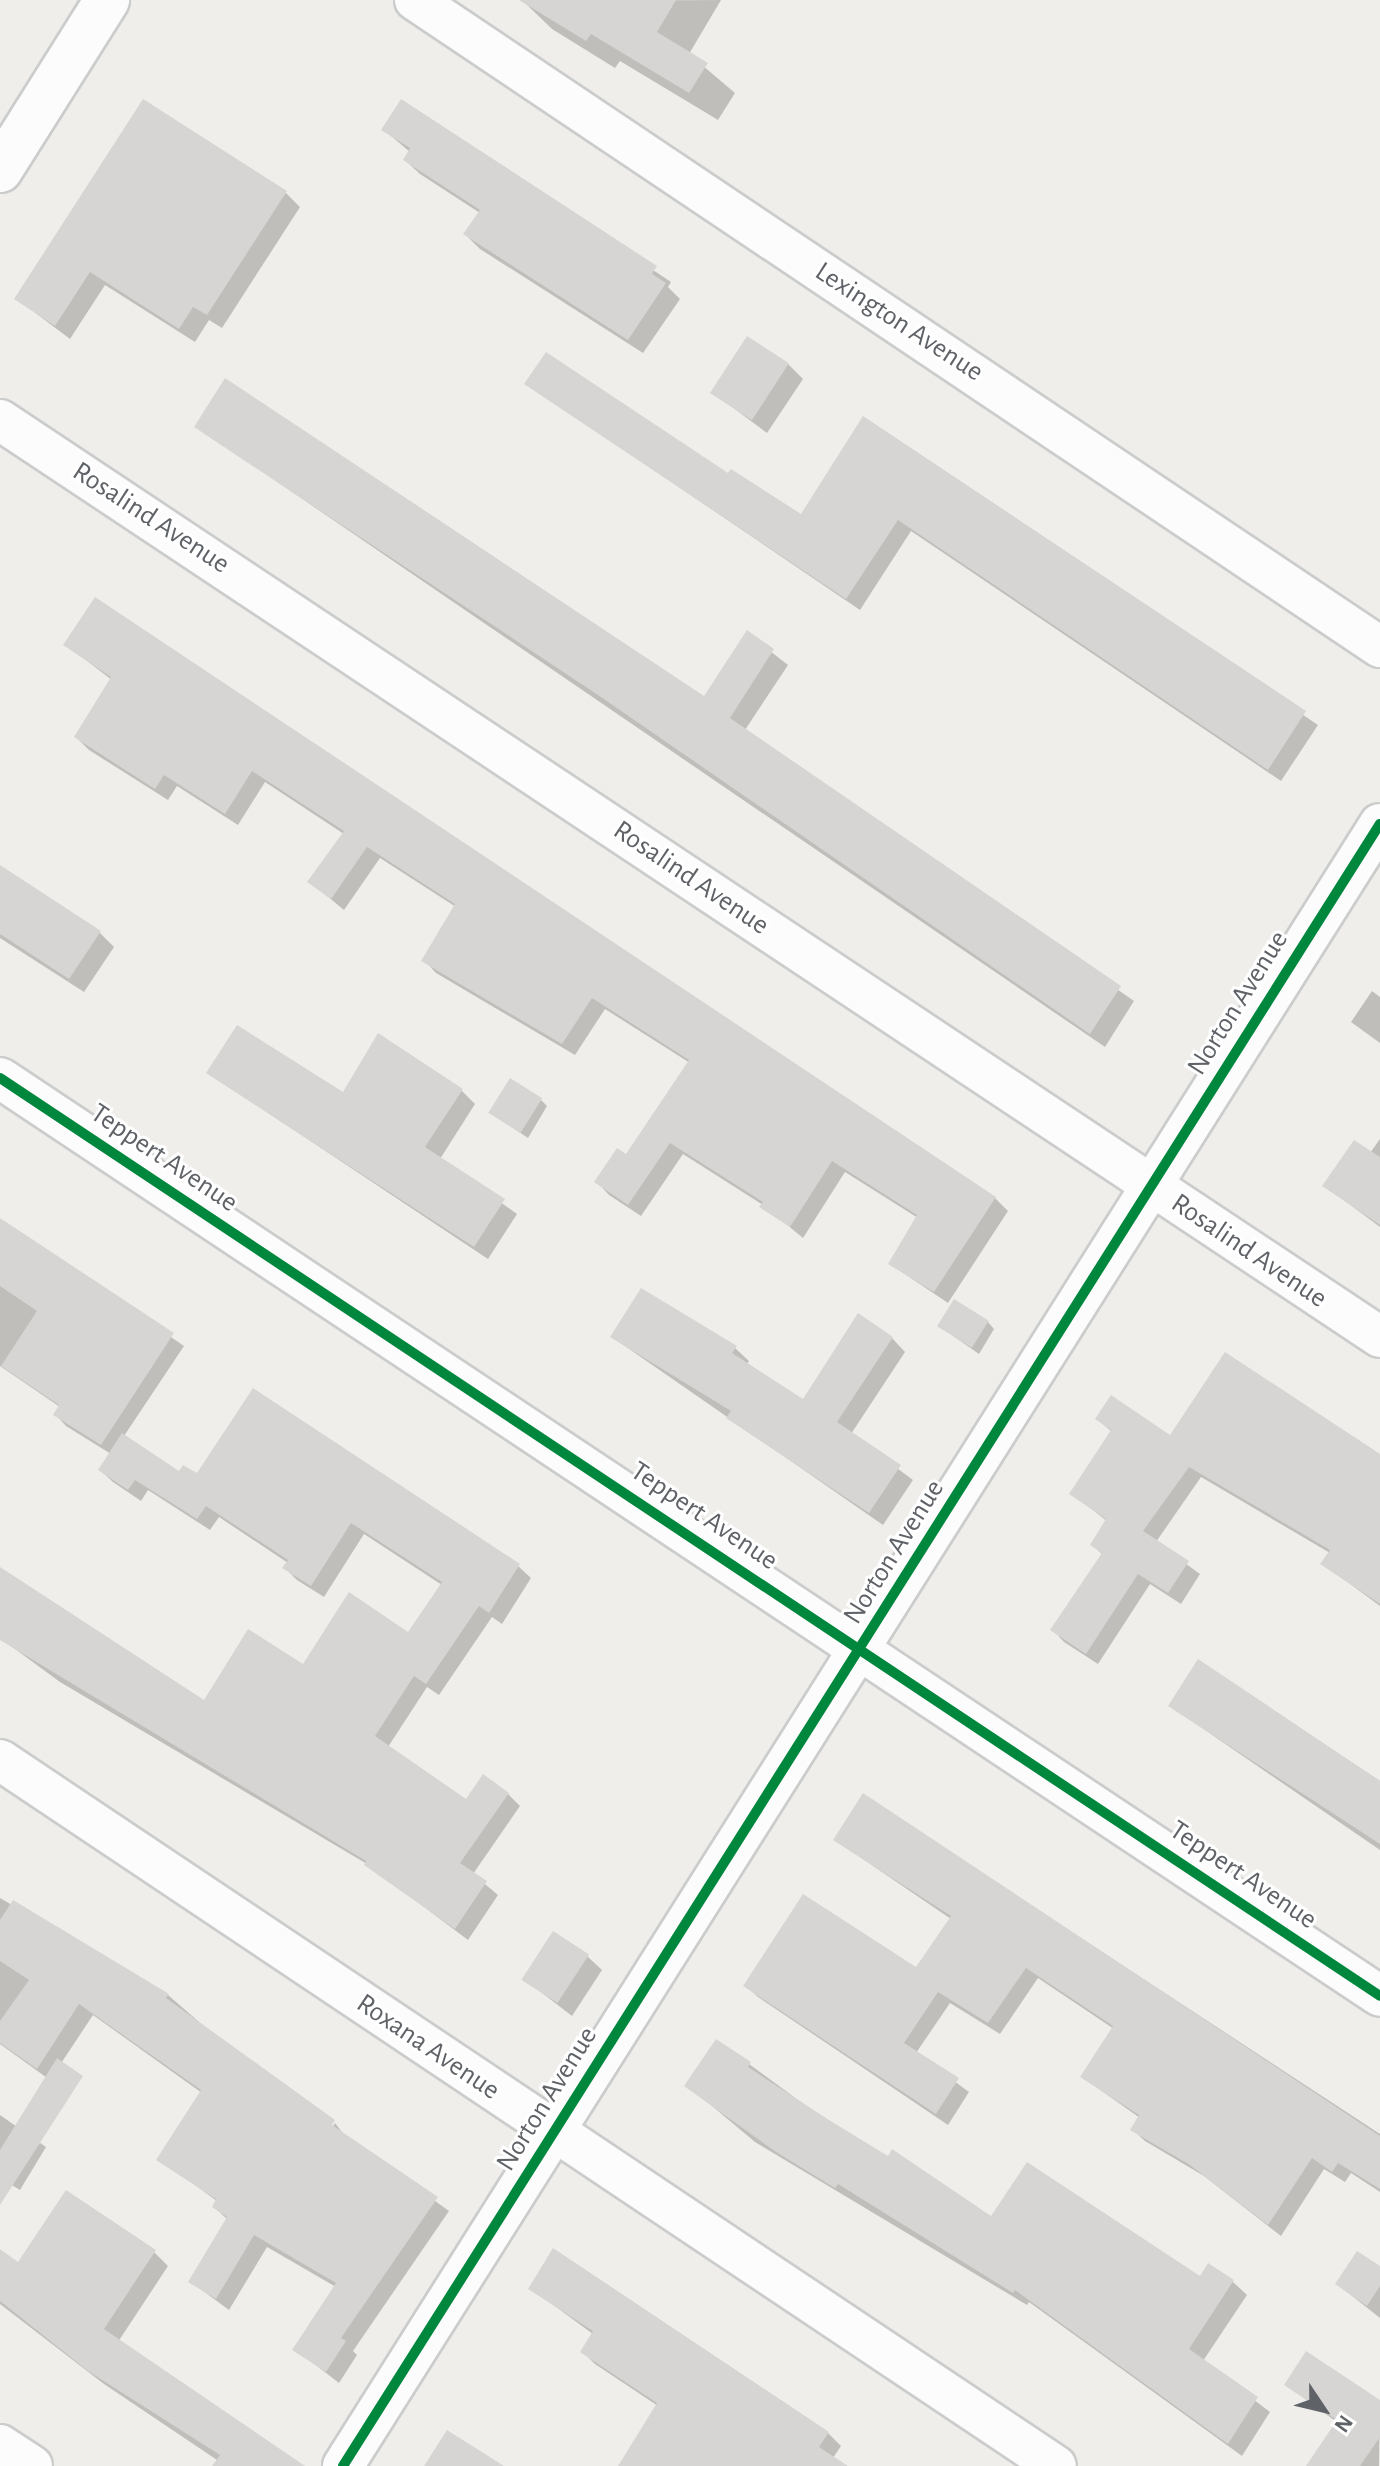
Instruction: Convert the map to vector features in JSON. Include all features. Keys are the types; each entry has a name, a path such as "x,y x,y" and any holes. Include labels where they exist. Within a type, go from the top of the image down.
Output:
{"main road":[{"path":"0,170 107,0"}],"street":[{"name":"Lexington Avenue","path":"415,0 1380,647"},
{"name":"Rosalind Avenue","path":"0,420 1380,1337"},
{"name":"Norton Avenue","path":"343,2466 862,1649 1380,824"},
{"name":"Teppert Avenue","path":"0,1078 1380,1996"},
{"name":"Roxana Avenue","path":"0,1760 1056,2466"},
{"path":"0,2445 32,2466"}],"building":[{"path":"519,0 676,0 657,32 708,63 689,93 591,34 586,41"},
{"path":"143,99 287,191 207,315 193,307 179,329 90,272 55,326 14,299"},
{"path":"401,99 657,266 652,274 666,283 628,340 463,234 480,210 403,160 410,148 381,130"},
{"path":"747,336 789,363 752,420 710,393"},
{"path":"546,352 728,473 731,469 801,514 863,416 1306,711 1268,770 898,520 846,599 524,384"},
{"path":"225,378 704,696 747,630 774,649 730,718 1121,986 1090,1034 598,695 194,427"},
{"path":"95,597 996,1197 934,1292 888,1264 917,1215 832,1161 790,1227 759,1207 763,1202 670,1143 628,1205 594,1182 617,1148 626,1154 689,1060 592,998 562,1044 421,961 455,904 367,847 331,899 307,882 344,831 252,771 225,814 164,775 155,789 74,737 111,677 63,645"},
{"path":"0,865 101,931 69,979 0,934"},
{"path":"237,1025 343,1092 378,1033 463,1089 425,1147 505,1199 474,1247 206,1073"},
{"path":"510,1078 542,1098 520,1133 488,1113"},
{"path":"1354,1140 1380,1157 1380,1225 1322,1186"},
{"path":"0,1218 174,1333 101,1445 53,1415 59,1405 1,1366 37,1311 0,1286"},
{"path":"641,1288 737,1346 732,1353 803,1399 858,1313 893,1337 837,1422 901,1465 869,1513 726,1418 731,1411 610,1337"},
{"path":"954,1299 989,1321 972,1348 937,1326"},
{"path":"1225,1352 1380,1454 1380,1604 1320,1564 1330,1550 1189,1467 1143,1531 1189,1561 1168,1593 1138,1574 1086,1654 1050,1630 1102,1553 1090,1545 1106,1519 1069,1494 1111,1430 1095,1419 1111,1395 1170,1435"},
{"path":"253,1388 520,1564 489,1613 479,1606 426,1684 414,1676 375,1736 466,1799 483,1774 509,1793 460,1863 487,1881 455,1929 364,1865 366,1861 0,1640 0,1567 204,1700 248,1629 303,1664 349,1592 408,1632 442,1582 351,1523 311,1586 282,1568 288,1560 206,1506 197,1519 135,1480 128,1490 98,1470 122,1433 179,1471 183,1465 197,1473"},
{"path":"1198,1659 1380,1781 1380,1844 1168,1706"},
{"path":"863,1793 1380,2136 1380,2189 1338,2163 1332,2172 1312,2158 1268,2225 1190,2165 1130,2130 1139,2115 1080,2077 1113,2026 1026,1968 988,2023 938,1992 904,2043 959,2078 936,2114 743,1986 803,1894 916,1967 951,1916 833,1840"},
{"path":"13,1900 169,1994 166,1998 335,2120 332,2125 438,2197 341,2338 346,2341 326,2372 292,2350 336,2283 254,2235 216,2299 188,2282 227,2217 212,2207 216,2199 156,2160 201,2090 79,2004 37,2069 0,2043 0,2021 29,1980 0,1961 0,1920"},
{"path":"553,1931 589,1954 557,2003 521,1980"},
{"path":"716,2039 751,2062 748,2067 829,2120 888,2156 892,2149 991,2216 1027,2162 1200,2276 1208,2263 1234,2280 1189,2349 1258,2397 1228,2444 1015,2290 1013,2293 838,2184 835,2188 776,2152 684,2086"},
{"path":"57,2058 83,2076 0,2205 0,2150"},
{"path":"66,2190 156,2250 104,2329 305,2466 212,2466 220,2455 88,2371 0,2301 0,2249 18,2262"},
{"path":"553,2248 829,2432 819,2447 848,2466 618,2466 657,2403 580,2352 593,2331 528,2289"},
{"path":"1357,2251 1380,2266 1380,2286 1367,2306 1335,2284"},
{"path":"1306,2351 1380,2400 1380,2437 1360,2466 1306,2466 1337,2420 1284,2385"},
{"path":"447,2430 504,2466 424,2466"}],"cycle path":[{"path":"343,2466 1380,824"},
{"path":"0,1078 1380,1996"}]}
